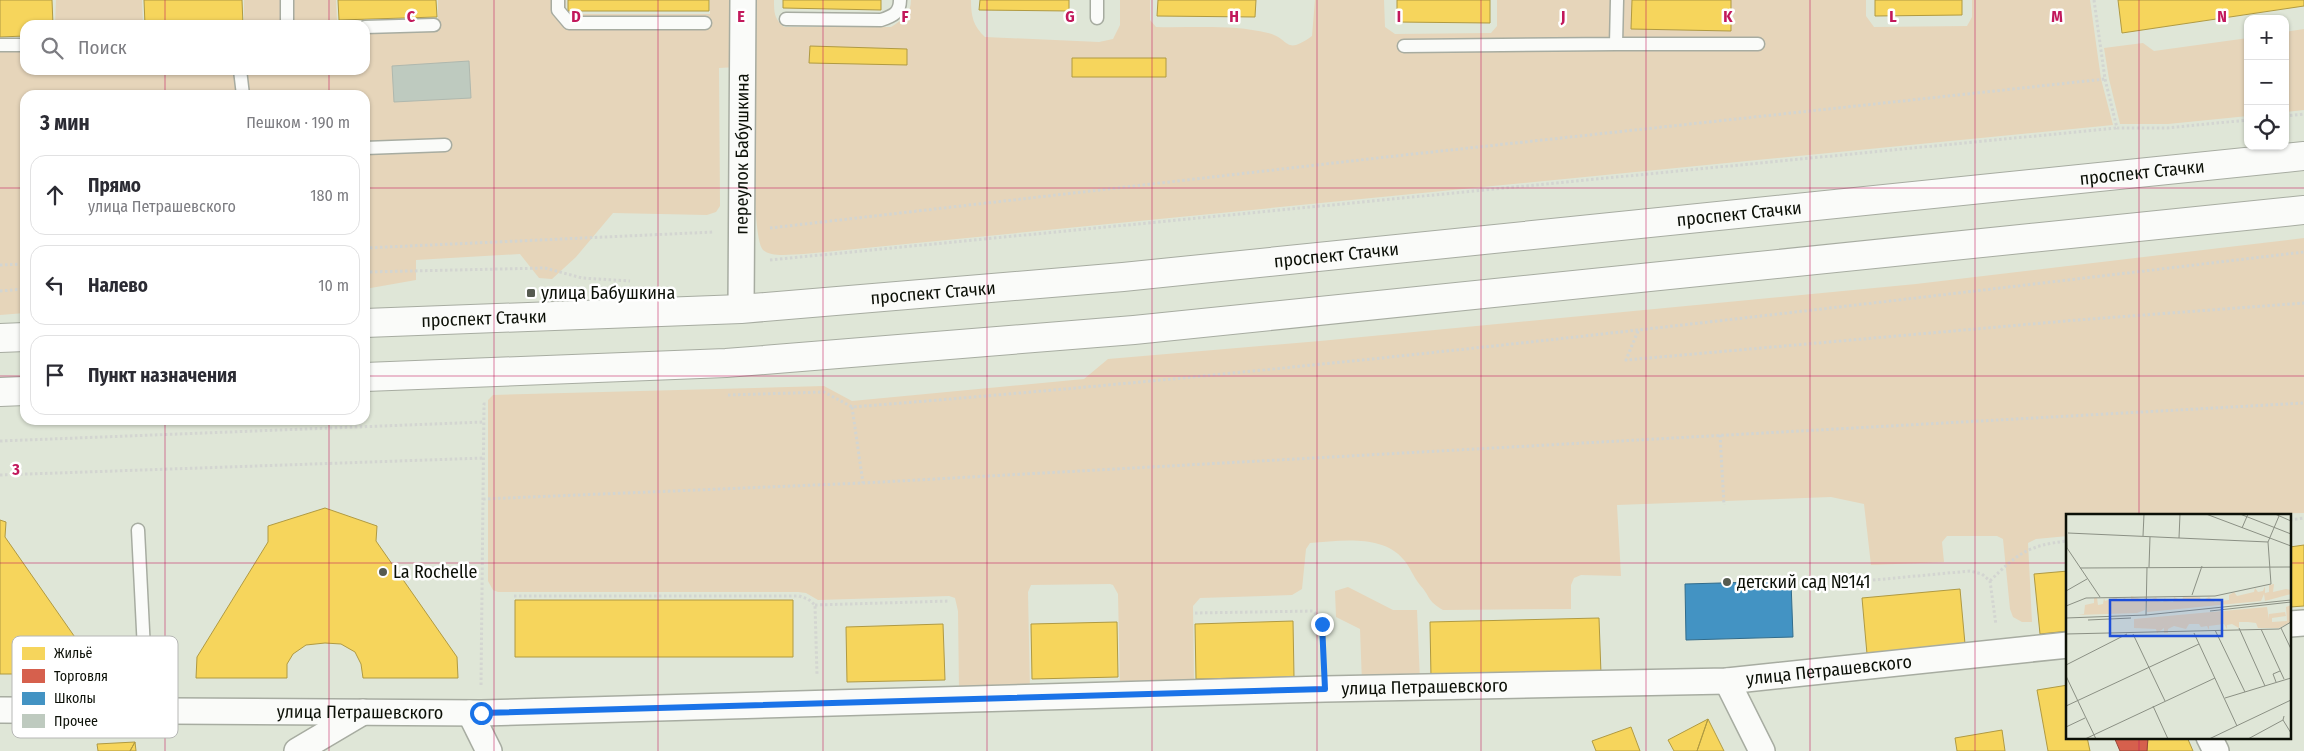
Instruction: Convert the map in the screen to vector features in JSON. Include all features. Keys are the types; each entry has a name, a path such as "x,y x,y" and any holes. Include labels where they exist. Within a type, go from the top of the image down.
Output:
{"main road":[{"name":"проспект Стачки","path":"370,323 741,309 1123,277 2304,156"},
{"path":"370,378 726,363 1134,330 2304,210"},
{"path":"0,338 20,336"},
{"path":"0,392 20,391"}],"street":[{"name":"переулок Бабушкина","path":"741,309 743,0"},
{"name":"улица Петрашевского","path":"178,710 476,713 1325,689 1727,681 2066,645"},
{"path":"1727,681 1762,751"},
{"path":"297,751 364,711"},
{"path":"476,713 489,751"},
{"path":"2210,738 2216,751"}],"lane":[{"path":"287,0 287,20"},
{"path":"558,0 558,10 569,23 705,23"},
{"path":"786,19 882,20 894,16 900,7 900,0"},
{"path":"1097,0 1097,18"},
{"path":"1616,0 1616,44"},
{"path":"370,27 434,25"},
{"path":"1404,46 1758,44"},
{"path":"0,45 20,45"},
{"path":"241,75 242,90"},
{"path":"370,148 445,145"},
{"path":"138,530 143,636"}],"path":[{"path":"2094,0 2105,79 2117,128"},
{"path":"370,248 743,231 1386,157 2105,79"},
{"path":"2289,116 2304,114"},
{"path":"742,263 2117,128 2167,128 2244,120"},
{"path":"724,395 824,392 852,407 1170,380 1638,330 2304,252"},
{"path":"0,265 20,264"},
{"path":"370,272 545,268 582,278 640,282"},
{"path":"0,291 20,289"},
{"path":"1638,330 1626,360 2077,320 2304,303"},
{"path":"483,499 863,484 2304,402"},
{"path":"476,713 484,404 494,403"},
{"path":"852,407 863,484"},
{"path":"0,442 484,422"},
{"path":"1720,435 1724,505"},
{"path":"0,475 484,458"},
{"path":"1990,581 2021,552 2040,545 2066,541"},
{"path":"1863,581 1970,570 1982,574 1990,581 1999,653"},
{"path":"514,596 799,596 808,599 815,605 950,602"},
{"path":"815,605 818,704"},
{"path":"1195,613 1313,611 1320,617 1322,624 1325,689"}],"shaded area":[{"path":"56,0 142,0 143,20 55,20"},
{"path":"244,0 336,0 337,20 244,20"},
{"path":"438,0 566,0 566,14 710,14 710,0 741,0 737,67 719,68 720,206 716,212 707,215 613,213 576,257 552,279 539,278 520,254 416,260 416,280 370,288 370,90 20,90 20,313 0,315 0,39 20,39 20,75 370,75 370,21 438,20"},
{"path":"757,0 774,0 775,15 784,27 891,27 908,13 911,0 971,0 971,11 974,20 978,29 985,37 1099,42 1113,39 1120,25 1120,0 1150,0 1150,20 1156,27 1241,28 1268,33 1288,44 1297,45 1312,36 1315,0 1384,0 1385,27 1395,34 1491,33 1497,26 1497,0 1866,0 1866,16 1874,27 1967,26 1972,17 1972,0 2090,0 2101,79 2113,125 804,254 777,255 763,250 758,236 754,173"},
{"path":"2304,29 2304,110 2289,112 2289,60 2289,31"},
{"path":"2244,39 2244,116 2168,124 2120,124 2104,48 2143,43 2154,51"},
{"path":"2304,238 2304,513 2066,514 2066,536 2036,539 2028,543 2032,622 2022,622 2013,617 2010,609 2003,539 1997,536 1947,536 1942,542 1944,562 1871,565 1864,504 1831,497 1617,505 1621,576 1581,575 1574,578 1571,585 1571,609 1443,610 1431,601 1408,565 1394,551 1372,542 1334,541 1310,543 1306,549 1302,589 1292,595 1200,598 1193,606 1194,685 1120,687 1118,594 1113,585 1110,584 1031,585 1028,592 1030,691 959,692 958,611 955,598 949,596 818,600 806,593 798,592 498,592 493,590 488,581 488,400 493,395 824,386 852,401 1084,379 1108,359 1320,341 1916,284"},
{"path":"1348,587 1393,610 1417,610 1420,681 1362,683 1360,629 1336,617 1335,591"}],"building: Жильё":[{"path":"0,0 52,0 53,20 20,20 20,36 0,37"},
{"path":"144,0 242,0 243,20 145,20"},
{"path":"338,0 436,0 437,17 339,20"},
{"path":"568,0 709,0 709,11 568,11"},
{"path":"783,0 881,0 881,10 783,8"},
{"path":"980,0 1069,0 1069,11 979,10"},
{"path":"1158,0 1256,0 1255,17 1157,16"},
{"path":"1397,0 1490,0 1490,23 1397,22"},
{"path":"1632,0 1731,0 1731,31 1631,29"},
{"path":"1875,0 1962,0 1962,15 1875,16"},
{"path":"2118,0 2304,0 2304,6 2122,33"},
{"path":"810,46 907,49 907,65 809,63"},
{"path":"1072,58 1166,58 1166,77 1072,77"},
{"path":"325,508 377,526 376,541 457,657 458,678 363,678 361,664 355,652 341,644 325,643 306,645 293,654 287,664 287,678 196,678 197,657 268,542 268,526"},
{"path":"0,520 6,522 5,537 74,636 12,636 12,674 0,674"},
{"path":"2304,545 2304,606 2292,607 2292,547"},
{"path":"2066,571 2066,631 2040,634 2034,574"},
{"path":"1960,589 1965,644 1867,654 1862,598"},
{"path":"515,600 793,600 793,657 515,657"},
{"path":"1599,618 1601,674 1431,678 1430,622"},
{"path":"1293,621 1294,677 1196,679 1195,624"},
{"path":"1117,622 1118,677 1032,679 1031,624"},
{"path":"943,624 945,680 847,682 846,627"},
{"path":"2066,685 2066,738 2087,738 2090,751 2048,751 2037,690"},
{"path":"1708,719 1697,751 1674,751 1668,740"},
{"path":"1708,719 1724,751 1697,751"},
{"path":"1631,727 1640,751 1596,751 1592,741"},
{"path":"2002,730 2005,751 1957,751 1955,738"},
{"path":"2148,738 2187,738 2193,751 2147,751"},
{"path":"135,742 130,751 98,751 97,744"},
{"path":"135,742 136,751 130,751"}],"building: Торговля":[{"path":"2114,738 2148,738 2147,751 2120,751"}],"building: Школы":[{"path":"1791,581 1793,637 1686,640 1685,584"}],"building: Прочее":[{"path":"469,61 471,98 394,102 392,66"}],"place":[{"name":"улица Бабушкина","path":"531,293"},
{"name":"La Rochelle","path":"383,572"},
{"name":"детский сад №141","path":"1727,582"}],"route":[{"path":"481,713 1325,689 1322,624"}]}
